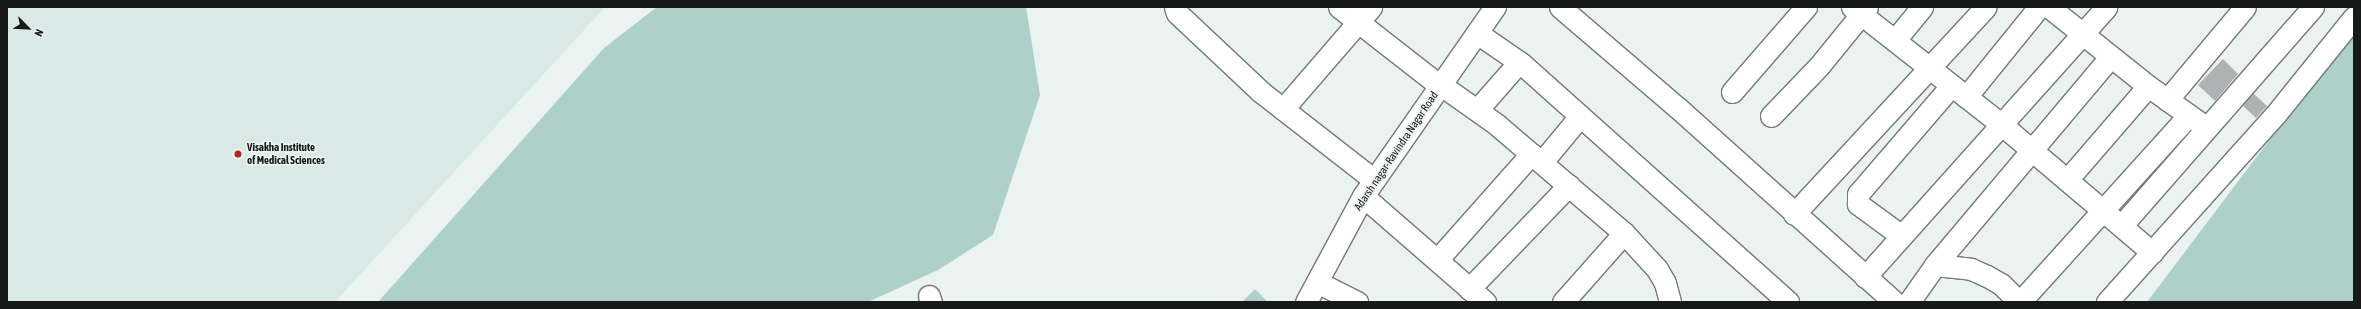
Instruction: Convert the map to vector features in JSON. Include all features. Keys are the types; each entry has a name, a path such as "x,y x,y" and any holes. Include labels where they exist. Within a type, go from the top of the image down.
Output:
{"street":[{"path":"1175,7 1177,13 1369,188 1437,260 1468,289 1485,302"},
{"path":"1340,7 1365,15 1440,85 1476,110 1537,158 1624,233 1657,269 1665,283 1670,302"},
{"name":"Adarsh nagar-Ravindra Nagar Road","path":"1306,302 1369,188 1495,7"},
{"path":"1560,7 1678,108 1794,214 1894,302"},
{"path":"1732,92 1806,7"},
{"path":"1895,40 1922,7"},
{"path":"1794,214 1986,7"},
{"path":"1899,234 1858,204 1858,194 2039,7"},
{"path":"2049,7 2110,57 2207,128"},
{"path":"1865,277 1899,234 2002,125 2081,33 2106,7"},
{"path":"2167,100 2245,7"},
{"path":"2122,226 2314,7"},
{"path":"1771,116 1819,66 1860,9 1929,69 2002,125 2152,252"},
{"path":"1283,109 1365,15"},
{"path":"2107,302 2274,115 2354,17"},
{"path":"1477,33 1519,62 1788,302"},
{"path":"1909,302 1935,265 2110,57"},
{"path":"1476,110 1519,62"},
{"path":"2067,180 2148,86"},
{"path":"1935,265 1971,269 2001,284 2020,302 2189,115"},
{"path":"1437,260 1580,116"},
{"path":"1468,289 1569,185"},
{"path":"1563,302 1624,233"},
{"path":"1317,282 1357,302"}],"shaded area":[{"name":"Visakha Institute of Medical Sciences","path":"7,7 605,7 335,302 7,302"}],"green space":[{"path":"657,7 1026,7 1040,95 993,235 938,270 868,302 378,302 604,48"},
{"path":"2354,28 2354,302 2147,302"},
{"path":"1255,289 1268,302 1242,302"}],"building":[{"path":"2223,59 2238,74 2215,101 2198,85"},
{"path":"2253,93 2267,106 2256,118 2243,106"}],"place":[{"name":"Visakha Institute of Medical Sciences","path":"238,154"}]}
